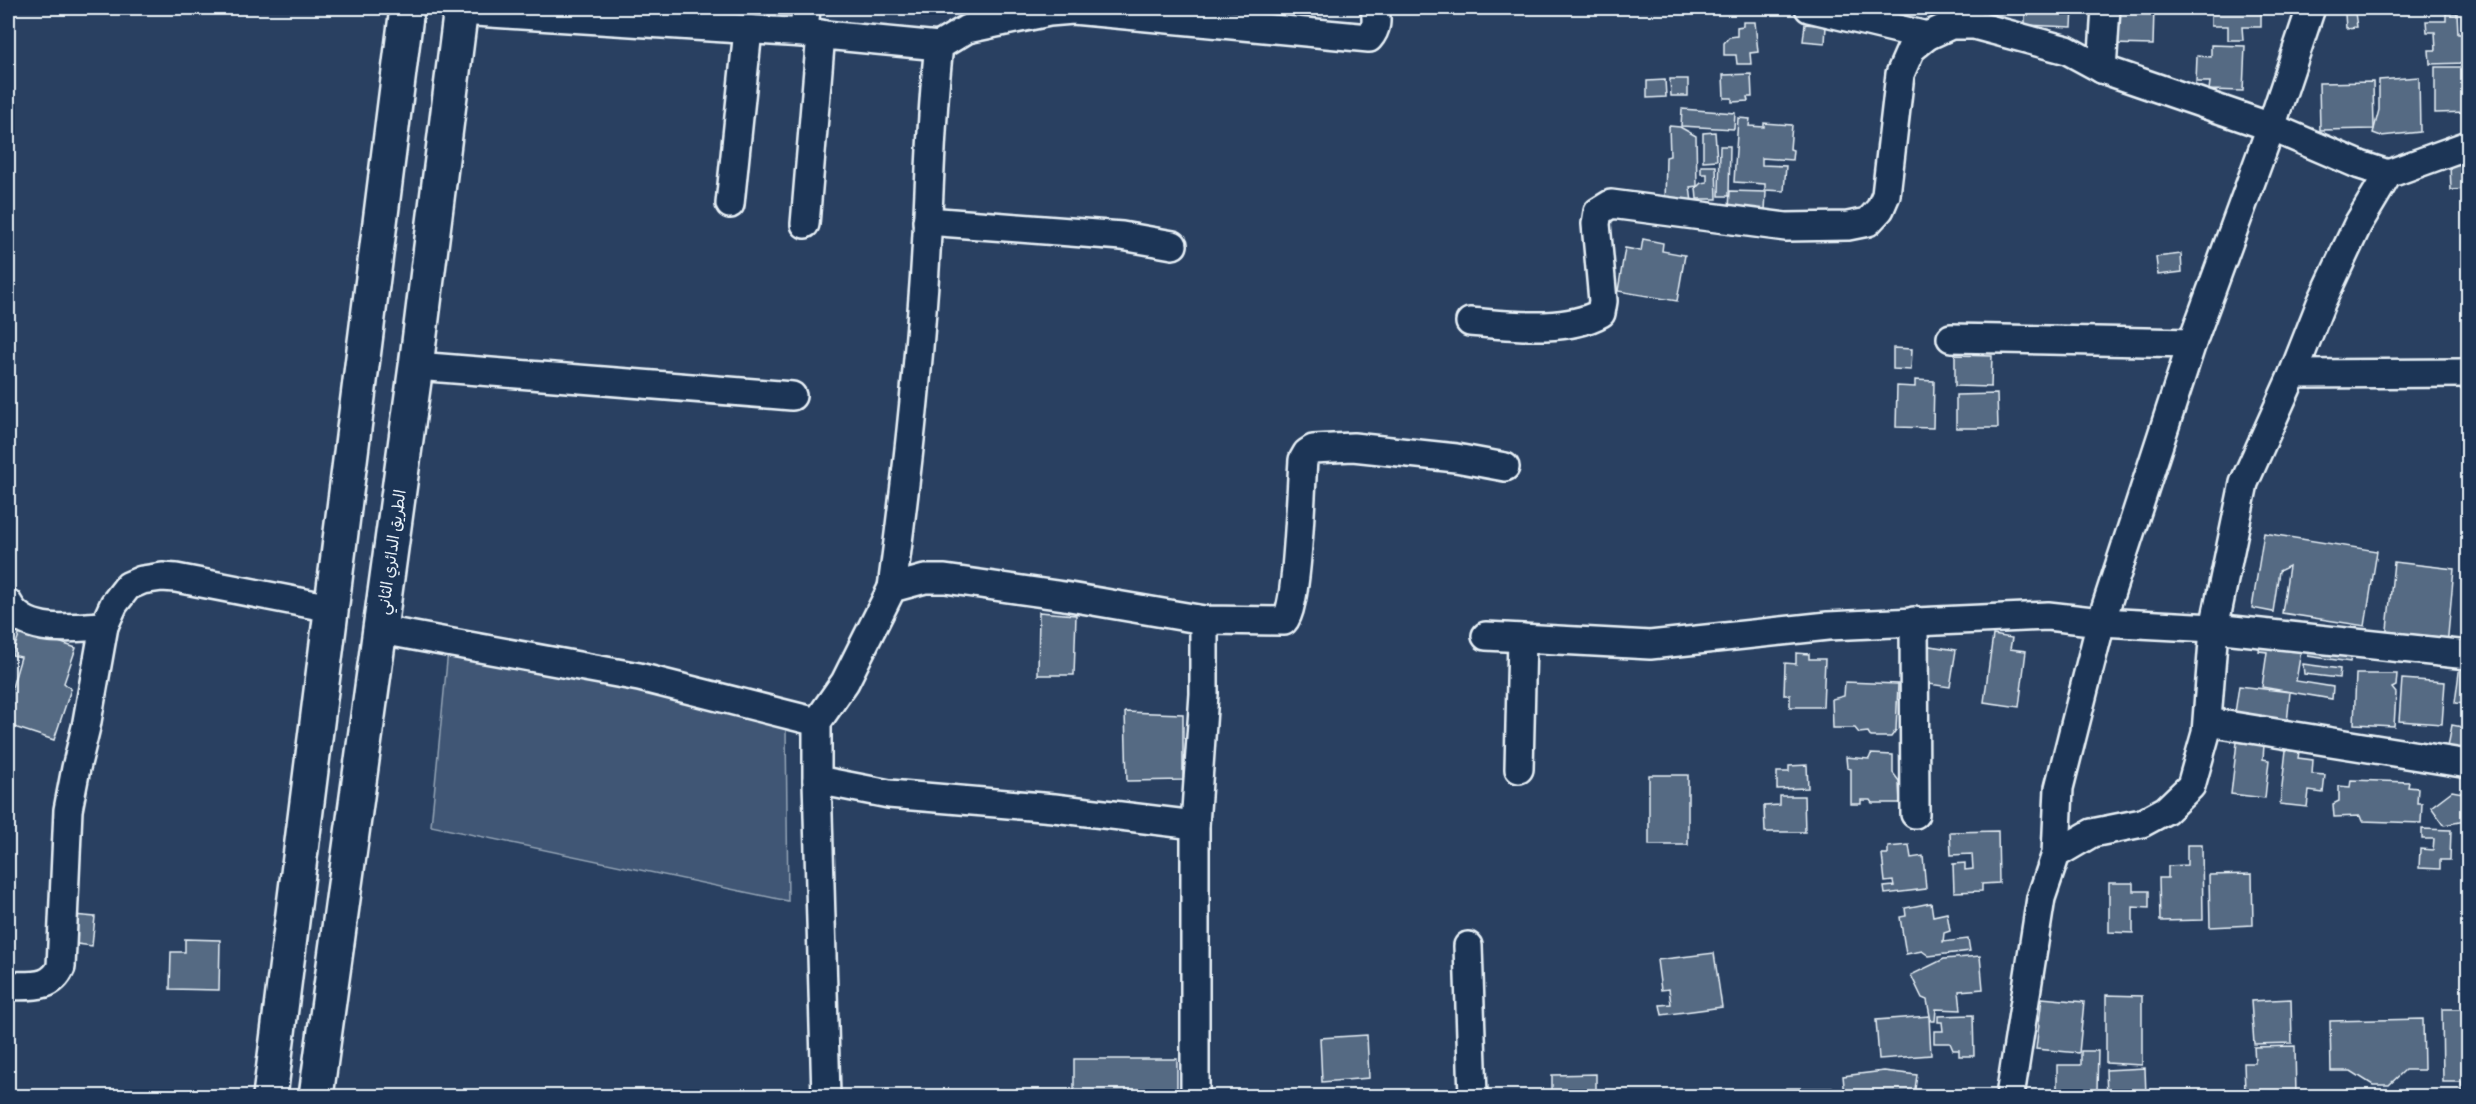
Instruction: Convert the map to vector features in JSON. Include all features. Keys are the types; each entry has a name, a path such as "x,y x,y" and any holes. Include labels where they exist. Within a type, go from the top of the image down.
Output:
{"highway":[{"path":"270,1096 407,8"},
{"name":"الطريق الدائري الثاني","path":"316,1096 341,900 381,630 416,366 460,9"}],"street":[{"path":"460,9 748,30 811,25 939,45 967,29 1005,14 1073,10 1146,12 1369,38 1375,32 1376,8"},
{"path":"1809,8 1927,36"},
{"path":"2102,69 2106,8"},
{"path":"2010,1096 2041,898 2055,854 2060,788 2101,622 2192,343 2271,127 2311,8"},
{"path":"805,224 811,25"},
{"path":"1470,322 1560,325 1590,319 1601,313 1603,301 1596,224 1598,212 1611,204 1786,227 1848,226 1868,222 1880,209 1886,195 1900,74 1911,49 1927,36 1951,25 1974,25 2067,50 2102,69 2271,127 2360,165 2388,174 2469,145"},
{"path":"730,204 748,30"},
{"path":"826,1096 817,780 818,722 845,682 892,588 909,450 924,295 932,101 939,45"},
{"path":"2055,854 2092,833 2142,823 2166,810 2191,786 2208,722 2214,628 2244,483 2293,374 2321,303 2358,224 2388,174"},
{"path":"927,221 1122,236 1173,244"},
{"path":"1951,338 2192,343"},
{"path":"416,366 792,396"},
{"path":"2293,374 2469,374"},
{"path":"892,588 924,579 945,579 1064,596 1204,620 1279,622 1288,617 1293,590 1303,460 1313,448 1353,447 1456,458 1505,467"},
{"path":"8,986 46,984 56,978 61,967 68,810 104,626 114,604 128,586 142,580 162,577 330,608"},
{"path":"8,603 12,611 24,620 40,626 56,628 104,626"},
{"path":"1486,636 1650,645 1828,626 2048,616 2101,622 2214,628 2469,655"},
{"path":"1195,1096 1195,825 1204,694 1204,620"},
{"path":"1914,621 1915,814"},
{"path":"381,630 639,677 818,722"},
{"path":"1519,769 1522,638"},
{"path":"2208,722 2469,764"},
{"path":"817,780 889,794 1054,808 1195,825"},
{"path":"1468,946 1473,1096"}],"shaded area":[{"path":"448,651 777,716 786,728 788,901 431,826"}],"building":[{"path":"1900,8 1940,8 1938,17"},
{"path":"2025,8 2073,8 2072,27 2025,25"},
{"path":"2113,8 2154,8 2153,45 2111,44"},
{"path":"2211,8 2261,8 2261,27 2242,27 2243,40 2228,40 2228,26 2211,26"},
{"path":"2355,13 2357,27 2346,28 2345,14"},
{"path":"2446,13 2457,13 2458,34 2464,34 2465,63 2430,64 2429,50 2436,50 2435,32 2427,32 2426,21 2446,21"},
{"path":"1743,22 1755,22 1758,52 1750,53 1751,64 1737,64 1736,55 1724,55 1724,43 1729,37 1737,36 1737,27 1743,26"},
{"path":"1805,24 1826,26 1825,43 1803,41"},
{"path":"2211,45 2245,46 2243,91 2209,90 2210,82 2196,82 2197,56 2211,57"},
{"path":"2435,67 2468,67 2468,112 2435,113"},
{"path":"1751,74 1752,97 1747,97 1748,101 1732,102 1732,98 1724,98 1723,75"},
{"path":"2419,77 2420,132 2381,136 2373,133 2379,110 2379,80"},
{"path":"1670,79 1688,79 1688,96 1671,96"},
{"path":"1665,80 1666,97 1647,98 1647,81"},
{"path":"2373,82 2374,129 2320,130 2319,83"},
{"path":"1682,109 1735,113 1734,129 1681,126"},
{"path":"1738,118 1750,119 1749,126 1764,127 1764,123 1792,125 1790,149 1793,150 1792,160 1762,158 1762,165 1786,166 1784,191 1765,190 1765,184 1734,182"},
{"path":"1669,126 1680,127 1696,136 1697,186 1690,187 1692,202 1665,204 1666,157 1670,156"},
{"path":"1715,132 1717,160 1703,161 1703,133"},
{"path":"1720,146 1730,146 1729,196 1719,196"},
{"path":"2468,164 2468,189 2451,190 2450,165"},
{"path":"1701,166 1716,166 1717,199 1697,199 1696,188 1701,183 1707,182 1707,174 1701,174"},
{"path":"1730,191 1766,192 1765,211 1729,209"},
{"path":"1643,239 1663,243 1662,251 1685,255 1677,301 1618,291 1625,248 1641,251"},
{"path":"2181,254 2182,272 2158,275 2156,257"},
{"path":"1893,348 1912,349 1911,370 1893,369"},
{"path":"1955,355 1992,356 1991,387 1955,386"},
{"path":"1915,380 1934,381 1933,428 1896,427 1897,386 1915,387"},
{"path":"1997,394 1998,428 1956,428 1956,395"},
{"path":"2264,533 2377,551 2365,626 2282,613 2289,566 2279,571 2273,612 2252,608"},
{"path":"2394,562 2454,569 2447,646 2386,639"},
{"path":"1039,612 1076,615 1074,675 1038,675"},
{"path":"21,629 76,648 64,683 71,689 54,740 8,725 8,701 21,657 12,655"},
{"path":"1993,635 2012,638 2010,649 2026,651 2019,707 1984,702"},
{"path":"2261,638 2302,645 2296,681 2333,687 2332,699 2262,687 2267,652 2259,651"},
{"path":"1923,645 1956,650 1950,687 1929,684 1927,700"},
{"path":"2310,645 2352,652 2350,662 2308,656"},
{"path":"1796,653 1809,654 1809,659 1825,659 1823,707 1790,707 1790,695 1784,695 1785,663 1796,664"},
{"path":"2303,664 2340,669 2339,678 2304,674"},
{"path":"2460,665 2468,666 2468,704 2455,703"},
{"path":"2356,674 2397,674 2396,686 2392,688 2396,693 2394,726 2354,724"},
{"path":"2402,679 2445,682 2442,724 2399,721"},
{"path":"1845,682 1898,684 1896,730 1891,737 1871,737 1868,732 1859,733 1855,728 1833,728 1832,699 1844,696"},
{"path":"2239,686 2290,692 2287,723 2248,724 2248,714 2235,713"},
{"path":"1125,712 1183,714 1183,780 1127,781"},
{"path":"2452,725 2468,728 2468,750 2448,747"},
{"path":"2237,742 2264,745 2263,759 2269,760 2265,798 2231,794"},
{"path":"2286,750 2299,752 2298,758 2313,760 2312,774 2325,775 2323,793 2309,791 2307,807 2280,804"},
{"path":"1871,754 1893,755 1893,773 1899,781 1900,803 1872,803 1870,800 1861,800 1861,804 1851,804 1851,769 1847,768 1846,757 1869,759"},
{"path":"1807,765 1808,788 1777,789 1777,772 1789,772 1789,766"},
{"path":"1649,775 1688,775 1688,845 1649,845"},
{"path":"2351,780 2409,782 2408,787 2418,788 2417,803 2422,803 2421,823 2362,821 2360,816 2334,817 2333,804 2339,801 2339,786 2350,787"},
{"path":"2452,791 2468,794 2468,824 2465,821 2444,825 2431,807"},
{"path":"1780,796 1804,796 1805,832 1765,832 1764,806 1780,805"},
{"path":"2422,829 2451,830 2450,860 2440,860 2440,869 2419,868 2420,849 2433,850 2434,839 2422,839"},
{"path":"1998,831 1999,883 1982,884 1982,891 1954,892 1953,864 1965,863 1965,870 1973,869 1972,854 1951,855 1950,832"},
{"path":"1909,845 1911,858 1923,856 1926,889 1885,894 1884,887 1894,886 1893,881 1885,882 1882,854 1888,854 1888,847"},
{"path":"2187,845 2202,845 2203,920 2160,921 2159,878 2168,878 2168,866 2187,865"},
{"path":"2252,874 2253,925 2210,927 2209,875"},
{"path":"2109,883 2133,883 2133,891 2149,891 2149,908 2133,907 2133,933 2109,932"},
{"path":"1931,903 1933,916 1947,913 1950,931 1944,933 1943,942 1968,939 1970,951 1929,956 1922,951 1906,954 1900,917 1906,916 1905,908"},
{"path":"73,915 95,917 92,946 70,943"},
{"path":"185,939 220,940 219,990 170,989 171,952 185,952"},
{"path":"1714,953 1722,1007 1662,1015 1660,1005 1671,1004 1669,989 1661,990 1657,960"},
{"path":"1980,956 1983,989 1959,991 1961,1010 1936,1009 1935,1021 1931,1021 1927,1000 1922,998 1911,975 1944,959"},
{"path":"2106,995 2142,996 2142,1065 2106,1063"},
{"path":"2042,998 2084,1002 2079,1053 2036,1049"},
{"path":"2291,999 2292,1043 2254,1044 2251,1001"},
{"path":"2442,1009 2468,1009 2468,1096 2462,1096 2462,1082 2443,1082"},
{"path":"1973,1015 1974,1056 1959,1056 1959,1050 1953,1050 1950,1043 1934,1043 1934,1031 1943,1031 1942,1022 1938,1022 1938,1016"},
{"path":"1929,1016 1931,1055 1879,1059 1876,1020"},
{"path":"2423,1019 2424,1070 2405,1070 2389,1085 2373,1085 2351,1071 2331,1071 2330,1021"},
{"path":"1367,1035 1369,1078 1322,1082 1320,1038"},
{"path":"2295,1046 2296,1096 2254,1096 2254,1094 2245,1092 2244,1063 2255,1063 2254,1047"},
{"path":"2081,1051 2098,1051 2097,1090 2057,1090 2057,1065 2081,1065"},
{"path":"1074,1059 1177,1059 1177,1096 1074,1096"},
{"path":"2145,1068 2146,1096 2107,1096 2106,1070"},
{"path":"1884,1071 1917,1075 1914,1096 1845,1096 1843,1076"},
{"path":"1596,1074 1596,1091 1601,1091 1601,1096 1552,1096 1552,1075"},
{"path":"1786,1088 1832,1088 1832,1096 1785,1096"},
{"path":"1918,1090 1932,1090 1932,1096 1918,1096"},
{"path":"2079,1093 2102,1093 2102,1096 2079,1096"}]}
